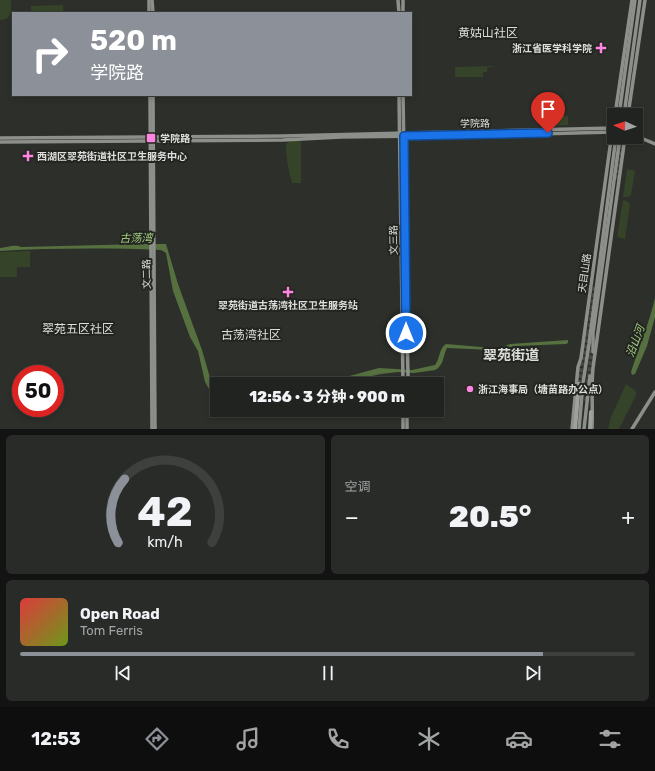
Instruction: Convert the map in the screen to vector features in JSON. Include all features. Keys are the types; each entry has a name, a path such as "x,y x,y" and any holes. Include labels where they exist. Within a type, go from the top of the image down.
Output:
{"highway":[{"path":"574,429 579,384"},
{"path":"590,412 591,429"}],"main road":[{"path":"149,0 149,12"},
{"path":"152,0 152,12"},
{"path":"398,0 399,12"},
{"path":"403,0 403,12"},
{"path":"615,108 632,0"},
{"path":"620,108 635,0"},
{"path":"625,108 640,0"},
{"path":"629,108 644,0"},
{"name":"文二路","path":"152,96 152,429"},
{"name":"文三路","path":"399,96 402,134 408,377"},
{"name":"文三路","path":"403,96 403,377"},
{"name":"学院路","path":"0,138 283,140 402,134 607,130"},
{"name":"学院路","path":"0,142 152,139"},
{"path":"643,139 655,144"},
{"name":"天目山路","path":"574,429 578,367 581,358 611,144"},
{"name":"天目山路","path":"579,429 582,384 589,344 615,144"},
{"name":"天目山路","path":"584,429 593,351 593,333 619,144"},
{"path":"591,429 593,408 593,368 624,144"},
{"name":"文二路","path":"152,250 155,429"},
{"path":"632,429 655,392"},
{"path":"403,417 403,429"},
{"path":"407,417 407,429"}],"shaded area":[{"path":"0,0 11,0 10,14 4,20 0,20"},
{"path":"63,5 63,12 31,12 31,6"},
{"path":"492,66 494,67 487,67 487,72 483,72 483,77 455,77 455,67"},
{"path":"552,116 568,116 568,125 547,126 547,120 552,120"},
{"path":"290,141 301,141 301,183 292,183 288,168 286,144"},
{"path":"627,169 635,171 631,195 623,197"},
{"path":"623,200 630,204 625,239 617,237"},
{"path":"166,244 178,284 202,350 210,378 210,391 205,382 198,351 190,337 173,291 166,253 161,250 101,249 40,249 0,251 0,248 14,246"},
{"path":"30,251 30,267 17,267 17,277 0,277 0,252"},
{"path":"655,298 655,317 647,346 635,374 632,375 631,372"},
{"path":"568,340 568,343 566,344 517,346 493,350 447,348 442,363 435,370 414,373 398,372 367,377 346,377 379,368 412,370 435,365 442,348 446,344 500,348 510,344"},
{"path":"626,384 636,391 636,395 619,429 608,429 611,417"}],"tunnel":[{"path":"616,179 621,144"},
{"path":"589,333 595,286"},
{"path":"579,384 589,331"},
{"path":"586,401 592,348"}],"place":[{"name":"浙江省医学科学院","path":"601,48"},
{"name":"学院路","path":"151,138"},
{"name":"西湖区翠苑街道社区卫生服务中心","path":"28,156"},
{"name":"翠苑街道古荡湾社区卫生服务站","path":"288,292"},
{"name":"浙江海事局（塘苗路办公点）","path":"470,389"}],"district":[{"name":"黄姑山社区","path":"488,33"},
{"name":"翠苑五区社区","path":"78,329"},
{"name":"古荡湾社区","path":"251,335"},
{"name":"翠苑街道","path":"511,355"}],"route":[{"path":"406,333 404,136 548,133"}],"water label":[{"name":"古荡湾","path":"136,238"},
{"name":"沿山河","path":"635,341"}]}
